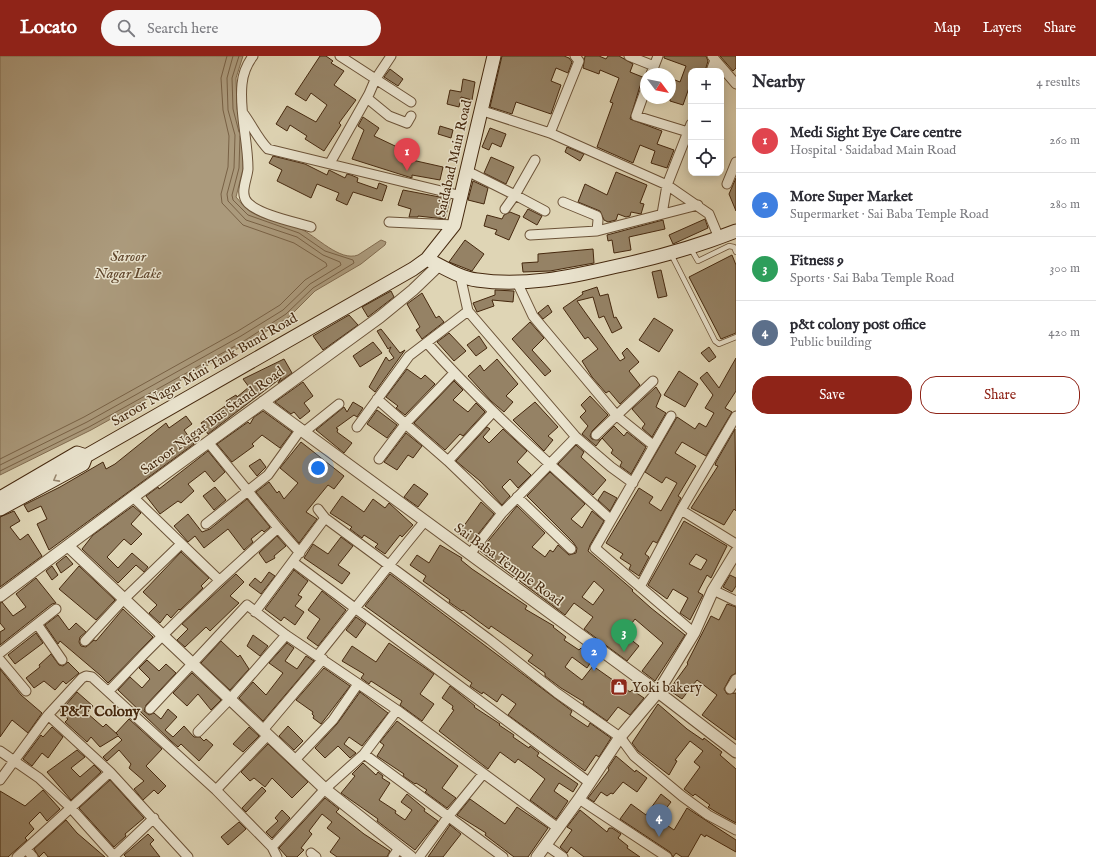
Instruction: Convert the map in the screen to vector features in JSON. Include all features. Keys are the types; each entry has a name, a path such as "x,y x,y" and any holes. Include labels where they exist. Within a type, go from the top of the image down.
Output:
{"main road":[{"name":"Saidabad Main Road","path":"427,259 454,225 462,196 493,56"},
{"path":"427,259 460,275 477,280 517,282 570,277 671,254 719,238 736,230"},
{"name":"Saroor Nagar Mini Tank Bund Road","path":"0,509 83,464 86,456 413,269 427,259"},
{"path":"0,498 77,453 86,456"}],"street":[{"path":"253,56 247,65 242,81 241,97 248,170 244,195 248,203 261,211 311,227"},
{"path":"340,56 411,102"},
{"path":"330,162 367,98 375,80 391,56"},
{"path":"550,133 579,61 575,56"},
{"path":"629,56 649,68"},
{"path":"653,68 658,56"},
{"path":"712,68 714,58 733,74 736,84"},
{"path":"367,98 394,118 407,123 411,116"},
{"path":"640,104 636,116 688,128"},
{"path":"480,110 550,133 667,185 710,214 719,238"},
{"path":"243,113 268,149 330,162 462,196"},
{"path":"662,214 667,185 688,131"},
{"path":"505,209 515,195 535,160"},
{"path":"727,184 736,162"},
{"path":"467,172 545,211"},
{"path":"563,202 597,216 597,231"},
{"path":"530,235 597,231 698,205"},
{"path":"389,222 454,225"},
{"name":"Saroor Nagar Bus Stand Road","path":"0,596 133,496 380,317 413,290 439,265"},
{"path":"460,275 468,311 576,437 611,467 633,483"},
{"path":"517,282 533,316 617,416 653,445"},
{"path":"357,427 409,356 468,311"},
{"path":"427,343 454,373 493,412 610,519"},
{"path":"379,459 406,423 454,373"},
{"path":"596,435 653,381"},
{"path":"377,399 448,461 502,513"},
{"name":"Sai Baba Temple Road","path":"263,402 658,692 736,752"},
{"path":"206,524 268,475 302,431 339,404"},
{"path":"448,461 493,412"},
{"path":"671,416 653,445 633,483 610,519 595,548 694,633"},
{"path":"640,587 681,510 736,416"},
{"path":"470,554 517,496 576,437"},
{"path":"208,442 300,553"},
{"path":"133,496 218,579"},
{"path":"517,496 571,549"},
{"path":"318,509 325,518 388,564 557,693 620,737 634,756 682,796 708,815 736,830"},
{"path":"681,510 736,544"},
{"path":"255,612 294,562 325,518"},
{"path":"216,790 265,732 388,564 425,521"},
{"path":"109,691 218,579 278,528"},
{"path":"85,641 123,600 181,544"},
{"path":"68,546 123,600 192,662 325,789 396,853 411,857"},
{"path":"536,857 579,800 620,737 658,692 694,633 713,590 736,552"},
{"path":"294,562 590,783"},
{"path":"713,590 736,601"},
{"path":"150,708 247,605 286,635 397,710 558,828"},
{"path":"0,653 56,609"},
{"path":"36,624 62,660"},
{"path":"198,732 230,699 286,635"},
{"path":"0,660 26,691"},
{"path":"0,780 48,715 82,678 86,676 92,677 216,790 272,847 277,857"},
{"path":"730,689 736,679"},
{"path":"295,760 333,720 358,684"},
{"path":"272,847 325,789 364,754 397,710"},
{"path":"48,715 110,772 154,818 188,857"},
{"path":"0,751 39,778 70,807 114,857 154,818"},
{"path":"364,754 503,857"},
{"path":"18,857 70,807 110,772"},
{"path":"419,857 448,817 483,774"},
{"path":"579,800 667,857"},
{"path":"546,845 563,857"},
{"path":"26,849 33,857"}],"lane":[{"path":"690,248 698,261 729,246 734,247 736,252"},
{"path":"671,254 715,341 719,344 736,337"}],"water":[{"name":"Saroor Nagar Lake","path":"0,56 243,56 236,78 237,109 244,134 243,169 236,197 249,211 301,229 336,252 344,255 358,255 381,240 386,242 385,245 361,264 315,291 289,317 246,344 91,430 0,475"}],"building":[{"path":"320,56 326,56 333,61 331,63 344,71 334,85 356,100 339,123 341,125 324,151 305,139 307,136 290,125 287,131 276,124 287,106 316,122 327,105 311,93 306,101 295,94"},
{"path":"502,56 564,56 569,58 572,62 568,73 556,68 551,81 561,85 551,114 516,102 512,114 490,107"},
{"path":"585,56 599,56 606,59 608,56 619,56 633,64 630,72 640,76 640,86 630,119 662,131 657,144 674,150 667,168 651,163 655,151 640,145 633,163 597,147 613,103 610,102 619,78 600,70 599,74 583,68"},
{"path":"664,56 706,56 708,61 706,68 688,68 688,91 683,105 676,103 676,80 680,82 686,66 664,58"},
{"path":"720,56 736,56 736,68 733,71"},
{"path":"390,69 403,79 398,86 384,77"},
{"path":"463,79 475,82 472,100 461,97 459,107 447,104 450,90 461,92"},
{"path":"363,117 379,128 374,136 414,155 412,160 443,167 440,180 412,175 412,178 352,159 364,130 358,126"},
{"path":"440,126 453,130 451,138 438,134"},
{"path":"490,128 506,134 501,147 492,143 489,150 482,147"},
{"path":"567,147 584,154 580,161 565,152"},
{"path":"273,156 305,164 327,175 329,170 345,178 347,174 351,175 358,178 357,182 377,189 379,183 387,186 382,201 353,192 347,205 336,200 339,193 317,184 311,198 277,181 282,170 269,163"},
{"path":"491,157 514,167 506,184 484,173"},
{"path":"616,172 647,185 640,203 644,204 641,214 631,212 630,216 626,217 618,214 616,220 608,222 604,220 600,211 578,202 585,184 607,195"},
{"path":"736,178 736,211 729,194"},
{"path":"473,181 488,188 484,204 468,200"},
{"path":"403,190 450,199 445,219 418,216 409,217 411,209 398,205"},
{"path":"528,209 542,216 537,225 523,217"},
{"path":"510,212 520,216 509,240 495,234 497,230 484,226 487,215 502,219 504,215"},
{"path":"705,219 708,228 673,244 669,235"},
{"path":"663,220 665,229 629,237 631,250 614,253 612,240 608,241 607,235"},
{"path":"465,240 484,254 472,271 449,262"},
{"path":"593,249 594,263 550,271 523,272 522,263 538,262 538,254"},
{"path":"732,255 736,265 736,333 721,339 689,277"},
{"path":"661,270 667,296 658,298 652,272"},
{"path":"597,287 600,296 608,294 614,318 616,317 622,328 612,333 604,316 599,318 593,297 577,301 620,361 625,358 622,353 627,348 639,362 629,371 640,385 620,404 609,391 606,393 592,377 582,361 598,349 588,337 585,339 563,308 583,294 582,292"},
{"path":"495,290 514,291 513,302 492,300 494,306 477,312 473,303 495,295"},
{"path":"391,291 394,297 368,317 362,307"},
{"path":"422,293 436,318 439,316 444,322 422,339 416,330 420,327 407,304"},
{"path":"548,305 552,312 543,319 538,313"},
{"path":"349,315 358,325 323,350 313,336"},
{"path":"654,318 673,330 659,352 639,340"},
{"path":"530,322 544,338 532,350 551,371 545,376 512,339"},
{"path":"381,329 400,353 405,350 375,392 369,387 386,357 389,361 394,358 389,351 391,347 388,349 377,331"},
{"path":"449,333 466,351 454,361 437,342"},
{"path":"479,336 487,348 476,356 467,345"},
{"path":"373,342 382,353 360,367 353,356"},
{"path":"709,347 716,357 709,362 701,353"},
{"path":"736,358 736,391 725,408 732,412 706,456 682,442 675,453 696,466 678,496 681,498 657,543 653,541 645,554 649,557 639,576 629,569 631,565 620,558 623,554 606,543 639,488 653,497 649,503 661,511 677,483 666,477 662,483 645,472 677,417 695,429 699,423 706,427 714,413 705,408 713,395 700,378 707,372 719,388"},
{"path":"284,359 292,373 278,383 281,378 208,434 201,423 228,404 226,401 236,395 237,397 249,387 243,379"},
{"path":"497,359 518,384 506,396 513,402 504,412 491,401 468,376 480,365 484,371"},
{"path":"407,369 421,379 425,375 435,384 405,415 396,408 398,406 386,397"},
{"path":"679,371 698,384 685,407 664,395"},
{"path":"454,381 463,390 453,400 468,412 476,403 485,412 463,436 460,434 445,450 414,423"},
{"path":"303,382 313,396 304,403 310,411 300,419 294,412 291,414 275,402"},
{"path":"656,387 661,395 656,407 666,413 652,437 642,428 645,424 632,409"},
{"path":"590,396 608,415 592,431 590,436 592,439 600,440 602,438 596,446 582,434 588,426 580,417 586,411 581,405"},
{"path":"353,402 363,408 357,417 354,415 336,428 338,429 337,432 352,443 344,453 316,430 344,407 347,412"},
{"path":"535,402 558,427 548,436 553,440 544,451 513,420"},
{"path":"377,410 397,425 387,438 367,424"},
{"path":"263,411 292,432 280,448 262,435 252,444 254,446 232,462 217,444 248,422 250,424 254,417"},
{"path":"186,416 192,424 184,430 194,444 49,550 37,524 47,519 41,506 28,512 24,505 60,487 103,462 106,469 115,464 166,423 169,428"},
{"path":"614,426 624,436 627,432 646,447 631,474 620,466 622,462 611,453 613,450 602,438"},
{"path":"487,427 490,429 483,437 489,443 503,429 527,451 517,462 531,475 518,488 510,479 502,487 510,496 502,505 480,481 456,461"},
{"path":"735,429 736,511 734,509 724,525 691,508 718,466 715,465 716,462"},
{"path":"406,433 422,446 413,458 408,455 397,470 384,462"},
{"path":"301,442 344,476 334,489 328,485 306,512 317,519 299,543 256,492 269,482 277,493 279,491 284,499 298,483 280,468"},
{"path":"576,445 584,452 581,457 606,480 593,495 558,464"},
{"path":"208,451 225,472 214,482 205,471 188,484 194,491 181,503 178,501 160,514 146,496 158,487 159,489"},
{"path":"260,459 266,467 257,476 249,466"},
{"path":"550,472 585,504 571,519 582,528 592,511 604,521 588,551 633,590 632,591 651,608 685,635 655,681 642,671 663,643 635,619 624,634 639,646 627,661 584,629 593,617 574,603 565,615 480,551 517,506 545,533 532,547 545,557 550,550 553,552 558,545 569,555 576,553 577,548 573,542 527,496","holes":["594,581 604,590 593,605 582,597"]},
{"path":"414,484 428,494 418,507 404,497"},
{"path":"215,487 226,500 214,510 203,496"},
{"path":"604,491 617,498 610,511 598,500"},
{"path":"342,496 364,512 373,499 385,508 389,503 413,525 402,537 400,535 385,554 375,547 378,544 364,535 362,538 350,529 352,527 330,513"},
{"path":"247,499 270,527 264,532 262,530 251,539 253,542 244,550 228,529 204,548 195,536 188,542 174,526 188,514 202,532 210,529"},
{"path":"481,502 494,514 471,543 458,534"},
{"path":"133,506 141,513 131,524 142,534 131,545 124,539 107,557 118,568 132,553 148,567 144,572 136,565 118,583 82,549 93,535"},
{"path":"14,511 20,521 10,527 20,540 28,534 42,556 0,587 0,517"},
{"path":"684,521 727,546 711,578 707,575 698,592 703,595 690,620 680,613 688,598 673,589 667,599 648,585","holes":["696,554 707,560 701,570 689,564"]},
{"path":"277,536 286,546 274,556 275,558 266,563 259,553"},
{"path":"341,537 353,546 338,565 350,573 342,584 304,558 313,544 328,554"},
{"path":"440,545 462,558 461,560 472,569 527,606 525,609 554,626 553,627 566,637 564,640 579,650 581,648 594,657 587,668 572,657 565,667 582,680 593,666 630,692 632,690 644,698 630,715 618,707 607,721 583,704 584,702 545,676 545,673 528,661 533,655 491,626 489,629 463,610 462,611 449,602 450,600 423,581 426,576 410,565 417,555 429,563"},
{"path":"181,552 209,578 201,586 203,588 180,610 179,609 171,618 167,614 160,623 149,613 157,605 143,592"},
{"path":"66,556 73,564 61,573 56,564"},
{"path":"52,566 58,575 52,580 46,571"},
{"path":"79,566 115,600 96,620 59,589"},
{"path":"294,570 308,581 298,595 302,597 295,606 304,612 295,625 284,617 281,621 265,609"},
{"path":"269,572 275,576 261,594 249,585 255,578 261,583"},
{"path":"236,574 244,582 230,596 239,603 210,631 206,627 185,647 177,640 188,629 182,624"},
{"path":"390,574 572,711 570,715 588,727 590,723 611,738 599,757 596,755 585,771 508,715 516,704 502,694 497,702 483,692 482,694 470,686 472,683 365,606"},
{"path":"730,575 736,578 736,586 732,592 723,587"},
{"path":"36,578 56,603 52,604 0,645 0,632 5,629 0,623 0,603 2,602 13,616 26,607 16,594"},
{"path":"322,591 346,610 318,646 307,638 320,619 308,610"},
{"path":"727,604 736,607 736,673 731,676 724,689 727,694 736,693 736,740 702,715 717,695 697,680 682,699 669,690 688,664 687,663 711,616 719,620"},
{"path":"123,609 153,637 108,683 60,641 58,644 45,625 58,615 69,630 76,623 86,632 80,637 79,642 81,646 86,647 94,640 96,641"},
{"path":"356,617 366,624 356,638 346,630"},
{"path":"36,633 43,643 15,664 8,655"},
{"path":"253,635 268,646 260,656 247,646"},
{"path":"221,641 238,657 240,655 249,669 230,690 201,663"},
{"path":"287,643 294,648 285,661 297,669 306,656 314,661 263,721 239,698 253,682 266,695 283,673 269,663"},
{"path":"389,643 434,674 420,694 434,704 422,721 400,705 402,701 371,681 369,684 361,678 364,674 342,661 352,646 376,662"},
{"path":"51,654 59,665 63,666 68,662 79,673 66,684 63,681 55,690 44,681 34,688 26,678 40,667 39,665"},
{"path":"147,660 159,671 166,664 176,673 146,705 144,711 149,715 154,713 161,719 168,709 177,717 165,730 173,737 184,726 194,737 200,737 204,741 206,739 213,745 199,761 181,744 178,747 171,741 118,690 130,677 142,688 150,679 139,668"},
{"path":"324,668 350,686 321,724 313,718 313,712 296,700"},
{"path":"0,669 21,695 42,713 28,733 12,720 0,737"},
{"path":"192,673 221,700 211,710 198,694 187,706 173,693"},
{"path":"450,686 475,706 474,707 514,735 513,737 529,748 530,746 539,753 537,756 578,784 573,792 559,783 554,791 568,801 556,819 530,800 545,779 532,769 518,759 515,763 500,752 488,769 439,731 454,710 452,709 453,706 442,698"},
{"path":"77,692 93,706 87,713 103,727 106,724 118,735 116,733 129,719 162,749 146,766 166,786 158,794 154,790 143,800 134,789 144,781 129,768 131,764 119,750 107,761 103,757 122,740 118,736 100,747 91,737 87,742 65,722 68,719 60,712"},
{"path":"360,692 388,713 362,746 349,737 344,744 356,753 350,758 338,746 325,758 315,748 337,724"},
{"path":"658,704 687,729 703,740 704,738 722,752 720,755 736,769 736,823 708,807 710,805 695,794 693,796 684,789 700,767 694,762 703,751 690,741 675,760 677,761 669,775 638,751 632,743"},
{"path":"397,721 458,766 442,788 456,798 447,808 425,792 427,790 403,776 404,774 377,756 384,745 380,742"},
{"path":"288,726 303,741 294,750 279,736"},
{"path":"52,727 63,737 48,758 42,753 32,766 23,759 41,735 43,737"},
{"path":"249,727 259,736 243,752 233,744"},
{"path":"268,744 308,782 292,798 272,778 265,787 254,778 250,781 241,772"},
{"path":"77,750 85,757 71,768 80,777 94,765 101,772 71,800 47,772"},
{"path":"616,756 635,772 636,770 647,778 637,792 623,782 613,794 611,793 607,796 601,792 594,802 588,798 609,770 608,768"},
{"path":"363,763 376,775 378,772 383,776 382,778 390,783 379,800 396,811 395,813 405,820 412,810 401,802 407,794 425,809 424,811 438,821 415,850 377,821 378,819 341,793 355,776 352,774"},
{"path":"110,780 144,818 125,834 126,836 114,847 79,808"},
{"path":"262,787 266,791 246,812 242,808"},
{"path":"43,790 60,809 47,821 40,812 29,823 34,829 25,838 27,840 8,857 0,857 0,791 25,806"},
{"path":"661,794 671,802 658,819 674,830 687,808 736,840 736,852 706,835 705,837 701,834 688,857 682,857 676,853 673,857 670,852 620,819 631,804 646,815"},
{"path":"325,798 339,809 336,812 364,834 390,851 387,857 337,857 330,852 340,838 327,828 332,822 322,814 309,831 312,834 301,848 304,850 297,857 287,857 279,848"},
{"path":"470,799 505,824 517,807 548,828 528,857 514,857 485,835 486,833 457,815"},
{"path":"282,810 290,818 272,838 266,832 278,821 275,818"},
{"path":"580,810 607,832 609,828 612,828 621,834 618,838 628,846 627,848 640,857 584,857 571,847 567,853 560,847 572,830 567,827"},
{"path":"66,820 77,833 105,857 48,857 44,852 39,857 34,849"},
{"path":"239,822 246,829 228,845 221,837"},
{"path":"450,825 461,834 443,857 428,857"},
{"path":"148,834 154,840 150,844 160,857 126,857 124,855"}],"place":[{"name":"Medi Sight Eye Care centre","path":"407,171"},
{"name":"Fitness 9","path":"624,652"},
{"name":"More Super Market","path":"594,671"},
{"name":"Yoki bakery","path":"619,687"},
{"name":"p&t colony post office","path":"659,837"}],"district":[{"name":"P&T Colony","path":"100,711"}]}
